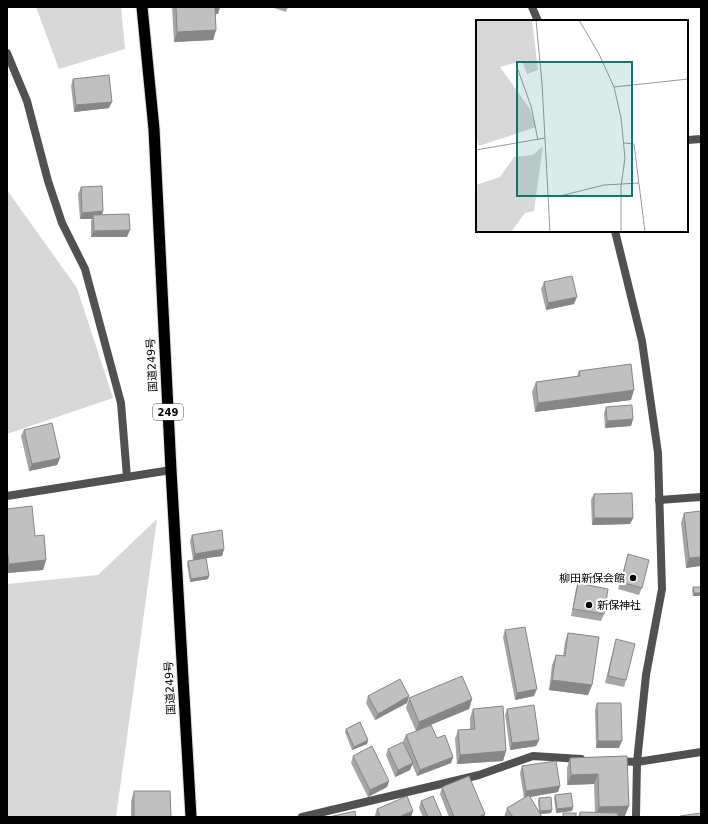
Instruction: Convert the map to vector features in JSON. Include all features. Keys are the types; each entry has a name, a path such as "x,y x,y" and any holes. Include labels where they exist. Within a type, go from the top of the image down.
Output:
{"highway":[{"name":"国道249号","path":"142,7 154,128 171,470 191,817"}],"street":[{"path":"532,7 538,20"},
{"path":"7,53 27,101 48,181 62,223 85,269 121,403 127,477"},
{"path":"688,140 701,139"},
{"path":"615,232 642,341 658,453 662,589 646,676 637,762 636,817"},
{"path":"7,496 171,470"},
{"path":"659,500 701,497"},
{"path":"607,760 637,762 701,752"},
{"path":"302,817 479,775 532,756 592,760"}],"shaded area":[{"path":"36,7 121,7 125,49 59,69"},
{"path":"7,190 77,288 113,398 7,434"},
{"path":"157,519 116,817 7,817 7,584 98,575"}],"building":[{"path":"176,7 215,7 216,30 177,32"},
{"path":"109,75 112,102 76,105 73,79"},
{"path":"102,186 103,211 82,213 81,187"},
{"path":"129,214 130,230 94,231 93,215"},
{"path":"572,276 577,297 548,303 544,282"},
{"path":"631,364 634,390 538,403 536,382 580,376 579,371"},
{"path":"632,405 633,419 607,421 606,407"},
{"path":"52,423 60,458 32,464 24,430"},
{"path":"632,493 633,518 594,518 594,494"},
{"path":"32,506 35,536 44,535 46,560 9,564 7,549 7,509"},
{"path":"701,511 701,557 689,558 684,513"},
{"path":"222,530 224,549 195,554 192,535"},
{"name":"柳田新保会館","path":"628,554 649,560 642,588 621,582"},
{"path":"206,558 209,576 191,579 188,561"},
{"path":"578,583 608,589 604,614 573,609"},
{"path":"693,587 701,587 701,593 694,593"},
{"path":"525,627 537,689 517,693 505,630"},
{"path":"568,633 599,637 592,685 552,680 556,655 565,656"},
{"path":"616,639 635,644 626,680 608,676"},
{"path":"462,676 472,699 419,722 409,698"},
{"path":"400,679 409,696 378,714 368,696"},
{"path":"597,703 621,703 622,741 598,741"},
{"path":"534,705 539,740 512,743 507,709"},
{"path":"503,706 506,751 460,755 458,730 475,729 473,709"},
{"path":"360,722 368,740 354,747 346,729"},
{"path":"431,725 437,738 445,735 453,757 420,770 406,735"},
{"path":"403,742 413,763 398,770 388,749"},
{"path":"372,746 389,781 370,790 353,756"},
{"path":"627,756 629,806 599,807 598,774 571,775 570,758"},
{"path":"556,761 560,786 526,791 522,766"},
{"path":"469,776 485,814 478,817 454,817 442,787"},
{"path":"134,791 170,791 171,817 134,817"},
{"path":"571,793 573,807 557,809 555,795"},
{"path":"529,795 542,817 513,817 507,808"},
{"path":"407,796 413,811 401,817 380,817 377,809"},
{"path":"433,796 442,817 428,817 421,801"},
{"path":"551,797 552,810 540,811 539,798"},
{"path":"355,811 356,817 329,817"},
{"path":"580,812 618,813 618,817 580,817"},
{"path":"563,813 576,813 576,817 563,817"},
{"path":"701,813 701,817 680,817 680,816"}],"place":[{"name":"柳田新保会館","path":"633,578"},
{"name":"新保神社","path":"589,605"}]}
